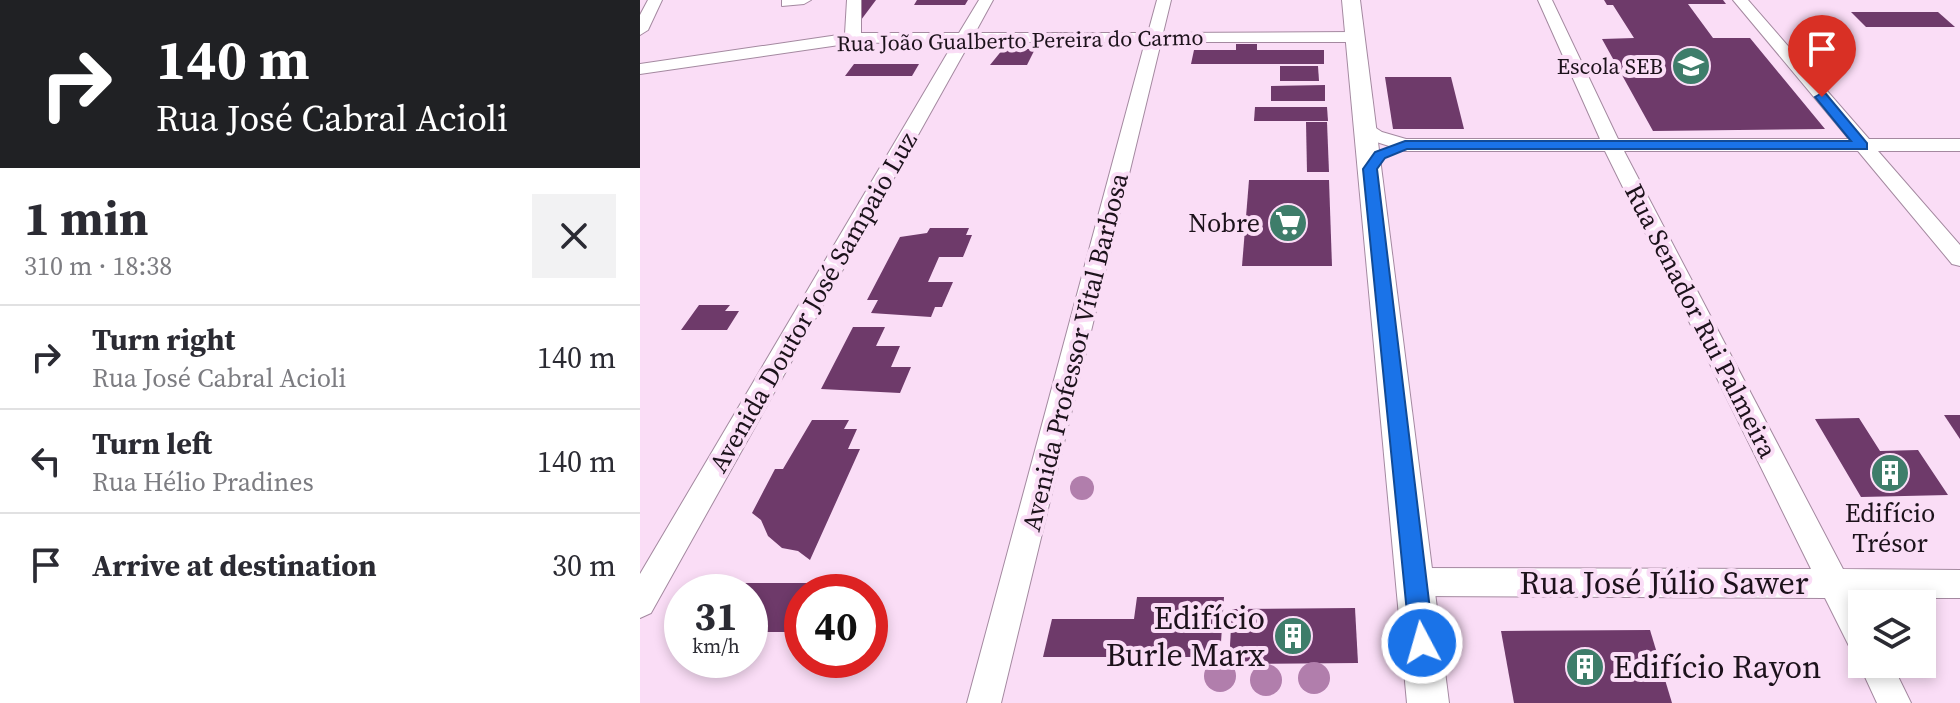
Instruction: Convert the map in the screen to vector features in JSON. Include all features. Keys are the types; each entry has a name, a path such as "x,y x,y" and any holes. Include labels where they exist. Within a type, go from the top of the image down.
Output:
{"street":[{"path":"640,30 655,0"},
{"path":"787,3 804,0"},
{"path":"853,38 854,0"},
{"name":"Avenida Doutor José Sampaio Luz","path":"640,603 986,0"},
{"name":"Avenida Professor Vital Barbosa","path":"984,703 1164,0"},
{"path":"1351,0 1428,703"},
{"name":"Rua Senador Rui Palmeira","path":"1545,0 1612,146 1848,611"},
{"path":"1740,0 1960,259"},
{"name":"Rua João Gualberto Pereira do Carmo","path":"640,69 853,38 1355,37"},
{"path":"1365,126 1376,136 1405,145 1960,145"},
{"path":"1370,169 1380,155 1405,145"},
{"name":"Rua José Júlio Sawer","path":"1415,582 1960,584"},
{"path":"1882,678 1894,703"}],"building":[{"path":"858,0 876,0 855,28"},
{"path":"917,0 968,0 965,5 914,5"},
{"name":"Escola SEB","path":"1604,0 1723,0 1726,4 1688,4 1713,38 1750,38 1825,129 1653,131 1602,39 1634,38 1613,5 1607,5"},
{"path":"1851,12 1938,12 1955,27 1866,27"},
{"path":"1236,44 1257,44 1257,50 1324,50 1324,64 1191,64 1194,50 1236,50"},
{"path":"1003,49 1035,49 1027,65 990,65"},
{"path":"854,64 919,64 912,76 845,76"},
{"path":"1280,66 1318,66 1319,81 1280,81"},
{"path":"1385,77 1451,77 1464,129 1393,129"},
{"path":"1325,85 1325,101 1271,101 1271,86"},
{"path":"1255,107 1327,107 1328,121 1254,121"},
{"path":"1306,122 1327,122 1329,172 1307,172"},
{"name":"Nobre","path":"1249,180 1329,180 1332,266 1242,266"},
{"path":"930,228 969,228 966,235 972,235 963,257 939,257 928,282 953,282 942,307 935,307 931,317 871,313 878,300 867,300 900,237 927,233"},
{"path":"699,305 730,305 725,311 739,311 727,330 681,330"},
{"path":"853,327 885,327 876,346 900,346 891,367 911,367 900,393 821,389"},
{"path":"1944,415 1960,415 1960,439"},
{"name":"Edifício Trésor","path":"1859,418 1880,451 1918,450 1948,495 1861,497 1815,419"},
{"path":"812,420 849,420 844,429 857,429 848,449 860,449 810,560 798,551 782,548 768,536 761,520 752,513 775,469 783,469"},
{"path":"768,583 784,583 784,632 768,632"},
{"path":"1137,597 1224,597 1220,657 1043,657 1052,619 1134,619"},
{"name":"Edifício Burle Marx","path":"1355,608 1358,663 1229,664 1232,609"},
{"name":"Edifício Rayon","path":"1650,630 1672,703 1514,703 1501,631"}],"place":[{"name":"Escola SEB","path":"1691,66"},
{"name":"Nobre","path":"1288,223"},
{"name":"Edifício Trésor","path":"1890,473"},
{"name":"Edifício Burle Marx","path":"1293,636"},
{"name":"Edifício Rayon","path":"1585,667"}],"route":[{"path":"1422,643 1370,169 1380,155 1405,145 1862,146 1822,97"}]}
